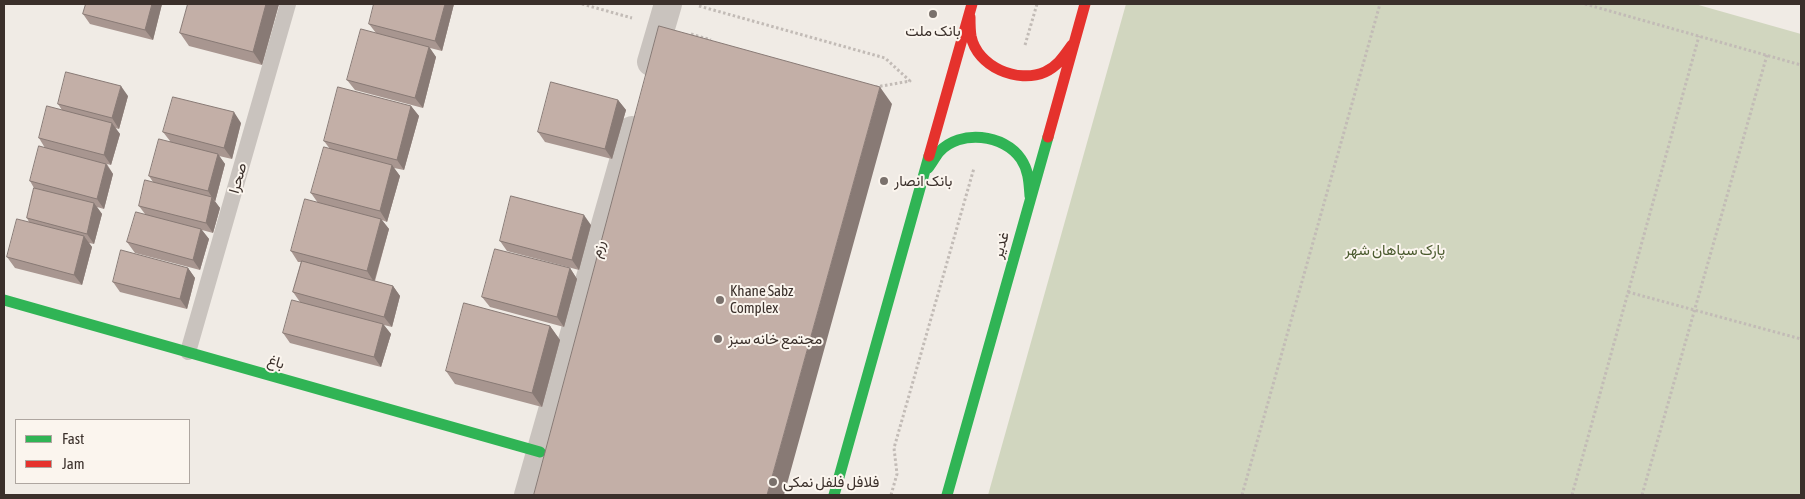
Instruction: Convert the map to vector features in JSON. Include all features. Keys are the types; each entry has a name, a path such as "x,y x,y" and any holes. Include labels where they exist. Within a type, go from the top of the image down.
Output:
{"main road":[{"name":"غدیر","path":"947,495 1085,4"},
{"path":"971,6 968,25 972,42 980,57 993,68 1008,75 1025,77 1042,74 1057,65 1068,53 1075,37"},
{"path":"834,495 971,6"},
{"path":"924,176 931,161 942,148 957,140 974,136 990,138 1006,145 1019,157 1027,172 1031,188 1028,205"},
{"name":"باغ","path":"4,300 540,452"}],"street":[{"name":"رزم","path":"528,495 664,15"}],"lane":[{"name":"صحرا","path":"188,352 288,4"}],"path":[{"path":"582,4 664,15 718,42"},
{"path":"692,4 885,58 910,80 877,87 868,84"},
{"path":"1016,76 1037,4"},
{"path":"1242,495 1380,4"},
{"path":"1585,4 1801,64"},
{"path":"1572,495 1699,36"},
{"path":"1642,495 1767,55"},
{"path":"891,495 897,474 894,448 983,137"},
{"path":"1628,292 1801,339"}],"green space":[{"name":"پارک سپاهان شهر","path":"1126,4 1695,4 1801,34 1801,495 988,495"}],"building":[{"path":"86,4 152,4 145,30 83,14"},
{"path":"188,4 266,4 253,52 180,33"},
{"path":"374,4 445,4 435,41 369,24"},
{"name":"Khane Sabz Complex","path":"659,26 880,87 767,495 534,495"},
{"path":"361,29 429,47 415,98 347,80"},
{"path":"66,72 121,86 112,118 58,104"},
{"path":"551,82 618,100 605,149 538,132"},
{"path":"338,87 411,106 397,160 324,141"},
{"path":"173,97 234,112 224,148 163,132"},
{"path":"47,106 112,123 104,155 39,138"},
{"path":"159,139 218,154 208,191 149,176"},
{"path":"39,146 106,164 97,199 30,181"},
{"path":"324,147 392,165 380,211 311,193"},
{"path":"145,180 212,197 206,223 139,206"},
{"path":"34,188 94,203 87,234 27,218"},
{"path":"511,196 584,215 572,260 500,241"},
{"path":"305,199 381,219 367,271 291,251"},
{"path":"136,212 201,229 193,260 127,242"},
{"path":"17,219 84,236 74,275 7,257"},
{"path":"495,249 570,268 557,317 482,297"},
{"path":"121,250 188,268 180,299 113,282"},
{"path":"302,261 393,286 384,317 293,292"},
{"path":"292,300 383,324 374,357 283,333"},
{"path":"464,303 550,326 532,393 446,371"}],"traffic: fast":[{"path":"947,495 1048,137"},
{"path":"928,168 939,152 958,140 970,138 993,140 1004,144 1021,159 1027,173 1030,196"},
{"path":"834,495 929,156"},
{"path":"4,300 540,452"}],"traffic: jam":[{"path":"929,156 972,4"},
{"path":"1048,137 1085,4"},
{"path":"970,17 971,36 981,56 990,64 1011,74 1034,75 1050,70 1072,45"}],"place":[{"name":"بانک ملت","path":"933,14"},
{"name":"بانک انصار","path":"884,181"},
{"name":"Khane Sabz Complex","path":"720,300"},
{"name":"مجتمع خانه سبز","path":"718,339"},
{"name":"فلافل فلفل نمکی","path":"773,482"}]}
